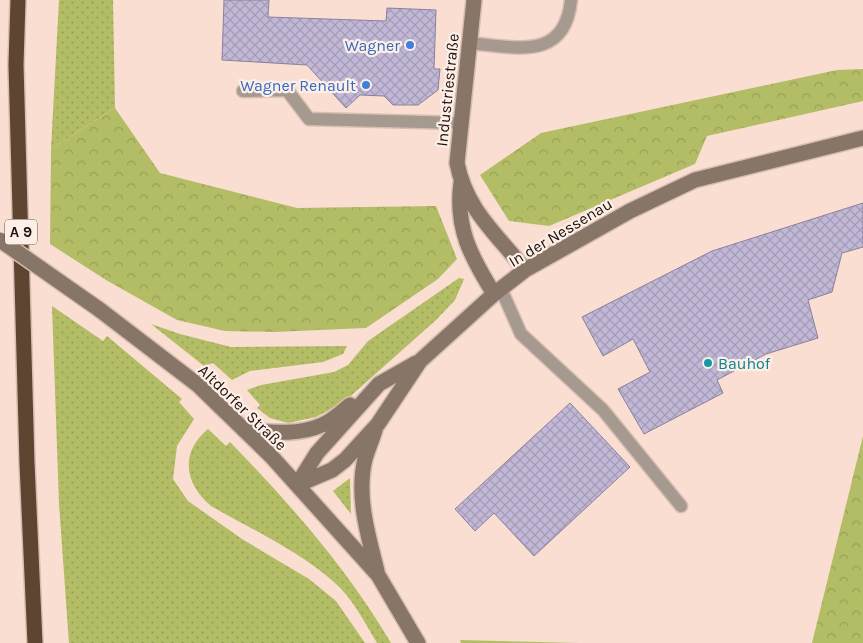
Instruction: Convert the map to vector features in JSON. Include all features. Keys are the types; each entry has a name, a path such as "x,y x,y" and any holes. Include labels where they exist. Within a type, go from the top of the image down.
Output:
{"highway":[{"name":"A 9","path":"18,0 16,65 26,433 35,643"}],"street":[{"name":"Industriestraße","path":"474,0 457,163 461,183 473,208 525,270"},
{"name":"In der Nessenau","path":"297,486 317,452 379,384 420,361 497,291 525,270 630,211 695,180 863,138"},
{"name":"Industriestraße","path":"461,183 458,206 473,260 497,291"},
{"name":"Altdorfer Straße","path":"0,240 100,310 198,385 244,430 378,575 418,643"},
{"name":"In der Nessenau","path":"297,486 332,470 345,460 378,424 420,361"},
{"path":"244,430 289,432 304,431 323,425 379,384"},
{"path":"378,424 365,460 362,493 366,528 378,575"}],"lane":[{"path":"469,43 528,48 547,44 561,32 569,17 571,0"},
{"path":"243,91 286,90 309,120 460,123"},
{"path":"497,291 521,334 602,410 681,506"}],"green space":[{"path":"59,0 113,0 115,108 51,149"},
{"path":"863,69 863,101 707,136 695,164 549,226 509,221 480,175 541,133 837,70"},
{"path":"115,108 160,173 297,208 436,206 457,259 438,279 366,328 274,332 225,331 177,320 106,280 50,244 51,149"},
{"path":"459,278 464,279 455,300 436,320 344,402 316,417 288,423 270,418 257,408 260,405 247,390 261,385 334,372 348,365 368,341"},
{"path":"52,306 103,341 107,336 182,399 179,402 194,419 177,446 173,479 188,501 242,539 309,579 336,601 365,643 69,643 59,504"},
{"path":"151,324 180,334 231,347 347,346 343,354 323,362 250,371 232,380 213,363 204,366"},
{"path":"208,429 226,446 230,442 296,513 356,589 391,643 377,643 347,596 321,571 275,542 211,506 202,497 195,488 191,478 189,458 199,438"},
{"path":"863,436 863,643 812,643"},
{"path":"350,478 351,514 333,491"},
{"path":"460,640 580,643 461,643"}],"building":[{"path":"224,0 269,0 268,17 386,21 387,8 436,10 434,69 440,69 438,90 418,105 393,105 384,96 360,95 346,108 307,65 222,60"},
{"path":"863,203 863,247 842,253 832,292 808,300 818,338 766,354 717,380 723,393 644,434 618,389 650,372 633,339 603,356 582,317 712,251"},
{"path":"570,403 630,467 534,556 494,513 475,531 455,509"}],"place":[{"name":"Wagner","path":"410,45"},
{"name":"Wagner Renault","path":"366,85"},
{"name":"Bauhof","path":"708,363"}]}
